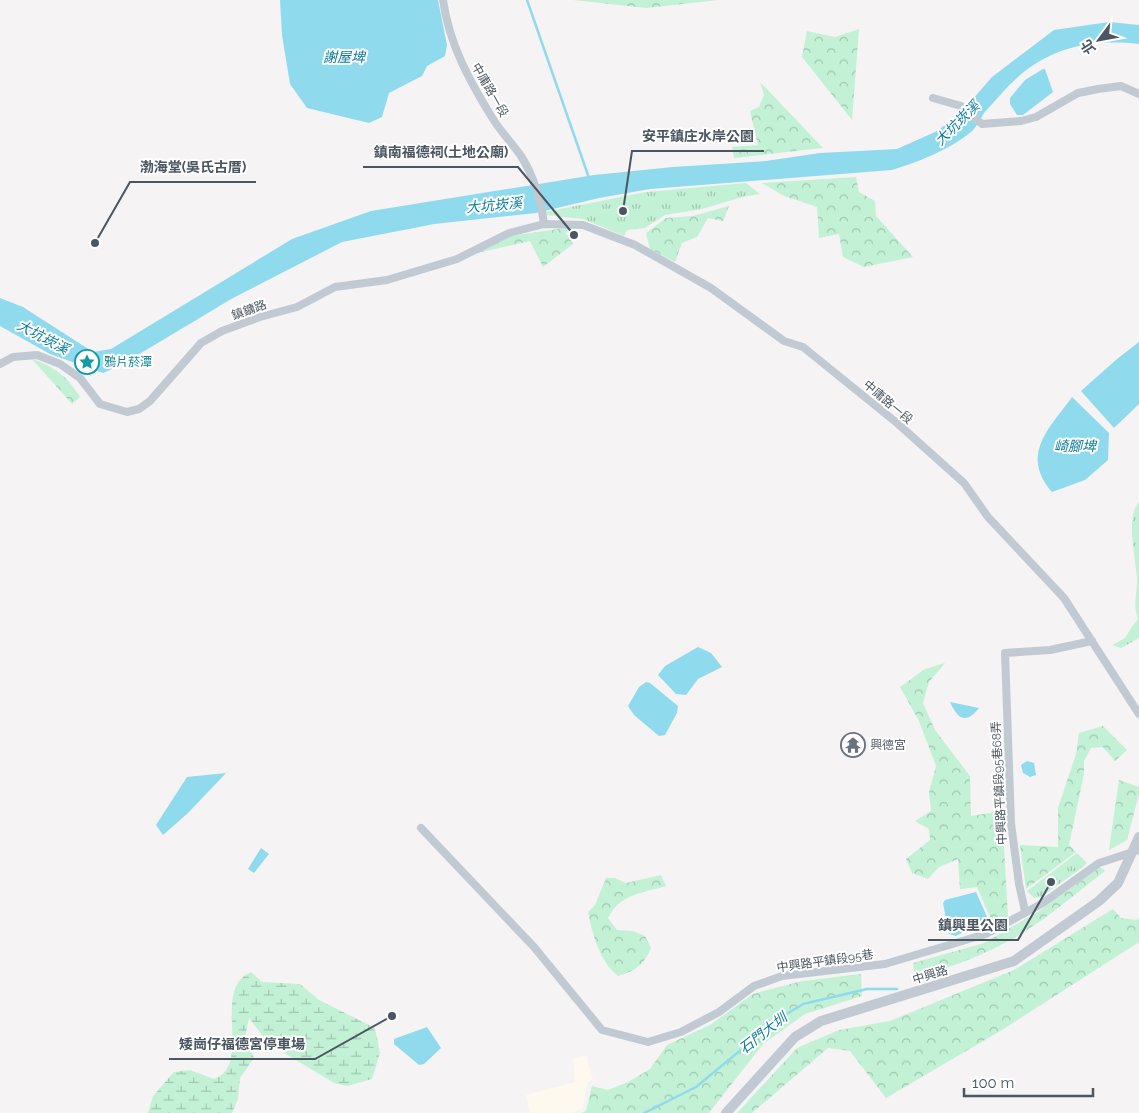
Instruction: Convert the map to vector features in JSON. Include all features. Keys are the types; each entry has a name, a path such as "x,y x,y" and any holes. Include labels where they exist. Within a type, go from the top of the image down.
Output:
{"street":[{"name":"中庸路一段","path":"443,0 446,21 456,52 494,121 521,156 534,184 544,224 583,225 635,245 710,288 784,341 803,347 897,423 964,483 988,517 1064,598 1139,714"},
{"path":"933,98 962,107 982,124 1021,121 1036,117 1078,94 1098,89 1121,86 1139,94"},
{"name":"鎮鏞路","path":"0,364 13,357 37,355 60,364 80,378 100,404 126,412 139,409 150,400 201,343 222,331 260,317 297,307 335,287 387,280 457,259 509,233 544,224"},
{"name":"中興路平鎮段95巷68弄","path":"1025,911 1019,884 1011,823 1005,653 1050,650 1092,641"},
{"name":"中興路平鎮段95巷","path":"421,828 534,947 602,1030 648,1042 681,1032 719,1012 754,986 782,976 885,964 986,934 1043,902 1099,863 1136,851"},
{"name":"中興路","path":"726,1113 795,1037 821,1021 1014,961 1100,901 1118,883 1136,851 1139,837"}],"shaded area":[{"path":"586,1055 593,1079 587,1084 583,1108 571,1113 530,1113 526,1095 575,1082 573,1058"}],"green space":[{"path":"573,0 719,0 646,8"},
{"path":"859,29 852,120 802,57 807,31 835,37"},
{"path":"760,82 823,148 734,158 732,147 758,145 750,111 759,107 764,95"},
{"path":"856,177 859,192 875,201 876,216 913,257 864,267 843,257 839,234 819,238 817,207 784,196 762,183"},
{"path":"746,183 760,194 742,197 702,209 665,215 645,228 627,230 624,236 583,219 547,215 545,212 646,192"},
{"path":"729,206 723,221 708,218 697,237 682,243 675,262 650,249 646,233 666,218 693,216"},
{"path":"572,227 566,233 573,244 543,267 530,241 473,254 510,236"},
{"path":"32,359 60,373 80,397 72,404"},
{"path":"1139,502 1139,638 1121,648 1112,645 1125,638 1138,619 1135,608 1137,578 1132,528 1135,509"},
{"path":"945,663 929,682 923,703 935,730 970,776 971,816 1002,811 1008,917 993,924 977,887 960,889 958,859 939,867 928,879 912,873 906,859 930,840 929,829 915,821 931,811 929,792 936,766 919,721 900,687 925,669"},
{"path":"1103,726 1127,750 1115,761 1103,747 1091,748 1084,761 1084,774 1069,845 1076,852 1026,889 1020,845 1058,847 1058,808 1076,754 1079,733"},
{"path":"1119,780 1139,787 1139,794 1127,840 1109,850"},
{"path":"1077,853 1087,863 1083,867 1041,897 1034,898 1027,891"},
{"path":"1100,867 1105,871 1042,920 1015,937 970,959 915,978 913,963 984,943 1039,911"},
{"path":"661,875 666,886 625,899 613,910 608,918 617,930 633,931 645,936 651,948 642,963 629,972 618,976 606,963 602,955 588,912 595,905 606,878 615,878 626,883"},
{"path":"1113,909 1121,918 1136,920 1139,918 1139,942 1002,1030 886,1098 850,1051 828,1048 752,1113 737,1113 797,1048 839,1030 890,1021 1014,970"},
{"path":"251,972 262,982 300,984 319,1000 375,1028 380,1053 372,1079 347,1086 334,1083 268,1043 249,1018 245,1038 254,1058 240,1078 238,1099 232,1113 148,1113 153,1096 174,1072 190,1070 214,1079 225,1071 231,1059 234,994 239,981"},
{"path":"861,974 862,996 805,1014 763,1044 709,1113 582,1113 586,1111 592,1086 608,1090 628,1082 650,1069 667,1045 710,1025 753,994 802,981"}],"water":[{"name":"謝屋埤","path":"280,0 438,0 447,45 445,56 427,66 422,76 389,93 382,117 369,123 307,108 290,84 282,35"},
{"name":"大坑崁溪","path":"1109,22 1139,25 1139,44 1099,43 1064,50 1047,57 1016,78 984,113 973,130 933,155 892,170 650,189 599,198 536,213 434,224 342,242 233,298 121,365 103,373 50,354 0,326 0,298 23,307 93,352 111,349 292,239 371,211 594,175 673,167 766,161 820,153 897,149 935,132 958,116 992,77 1054,30"},
{"path":"1045,69 1053,92 1023,115 1017,115 1010,104 1010,98 1025,80"},
{"name":"崎腳埤","path":"1139,342 1139,404 1114,428 1081,391"},
{"name":"崎腳埤","path":"1072,397 1109,433 1108,460 1085,480 1052,492 1038,466 1038,454 1041,442 1047,431"},
{"path":"698,647 711,653 722,667 698,679 686,695 676,694 658,675 665,666"},
{"path":"646,682 650,683 678,706 677,713 665,735 659,736 634,715 628,706 639,687"},
{"path":"950,702 979,708 970,716 963,718 956,713"},
{"path":"1027,761 1034,763 1036,775 1030,777 1023,773 1021,765"},
{"path":"226,773 188,813 163,835 156,825 187,777"},
{"path":"261,848 269,854 254,873 248,869"},
{"path":"976,892 988,919 956,936 949,934 943,903 945,900"},
{"path":"427,1027 441,1048 424,1064 419,1065 394,1044 394,1039"}],"waterway":[{"path":"527,0 589,178"},
{"name":"石門大圳","path":"644,1113 696,1087 777,1020 803,1004 867,989 897,989"}],"place":[{"name":"安平鎮庄水岸公園","path":"623,211"},
{"name":"鎮南福德祠(土地公廟)","path":"574,235"},
{"name":"渤海堂(吳氏古厝)","path":"95,243"},
{"name":"鴉片菸潭","path":"87,362"},
{"name":"興德宮","path":"853,745"},
{"name":"鎮興里公園","path":"1051,882"},
{"name":"矮崗仔福德宮停車場","path":"392,1016"}]}
